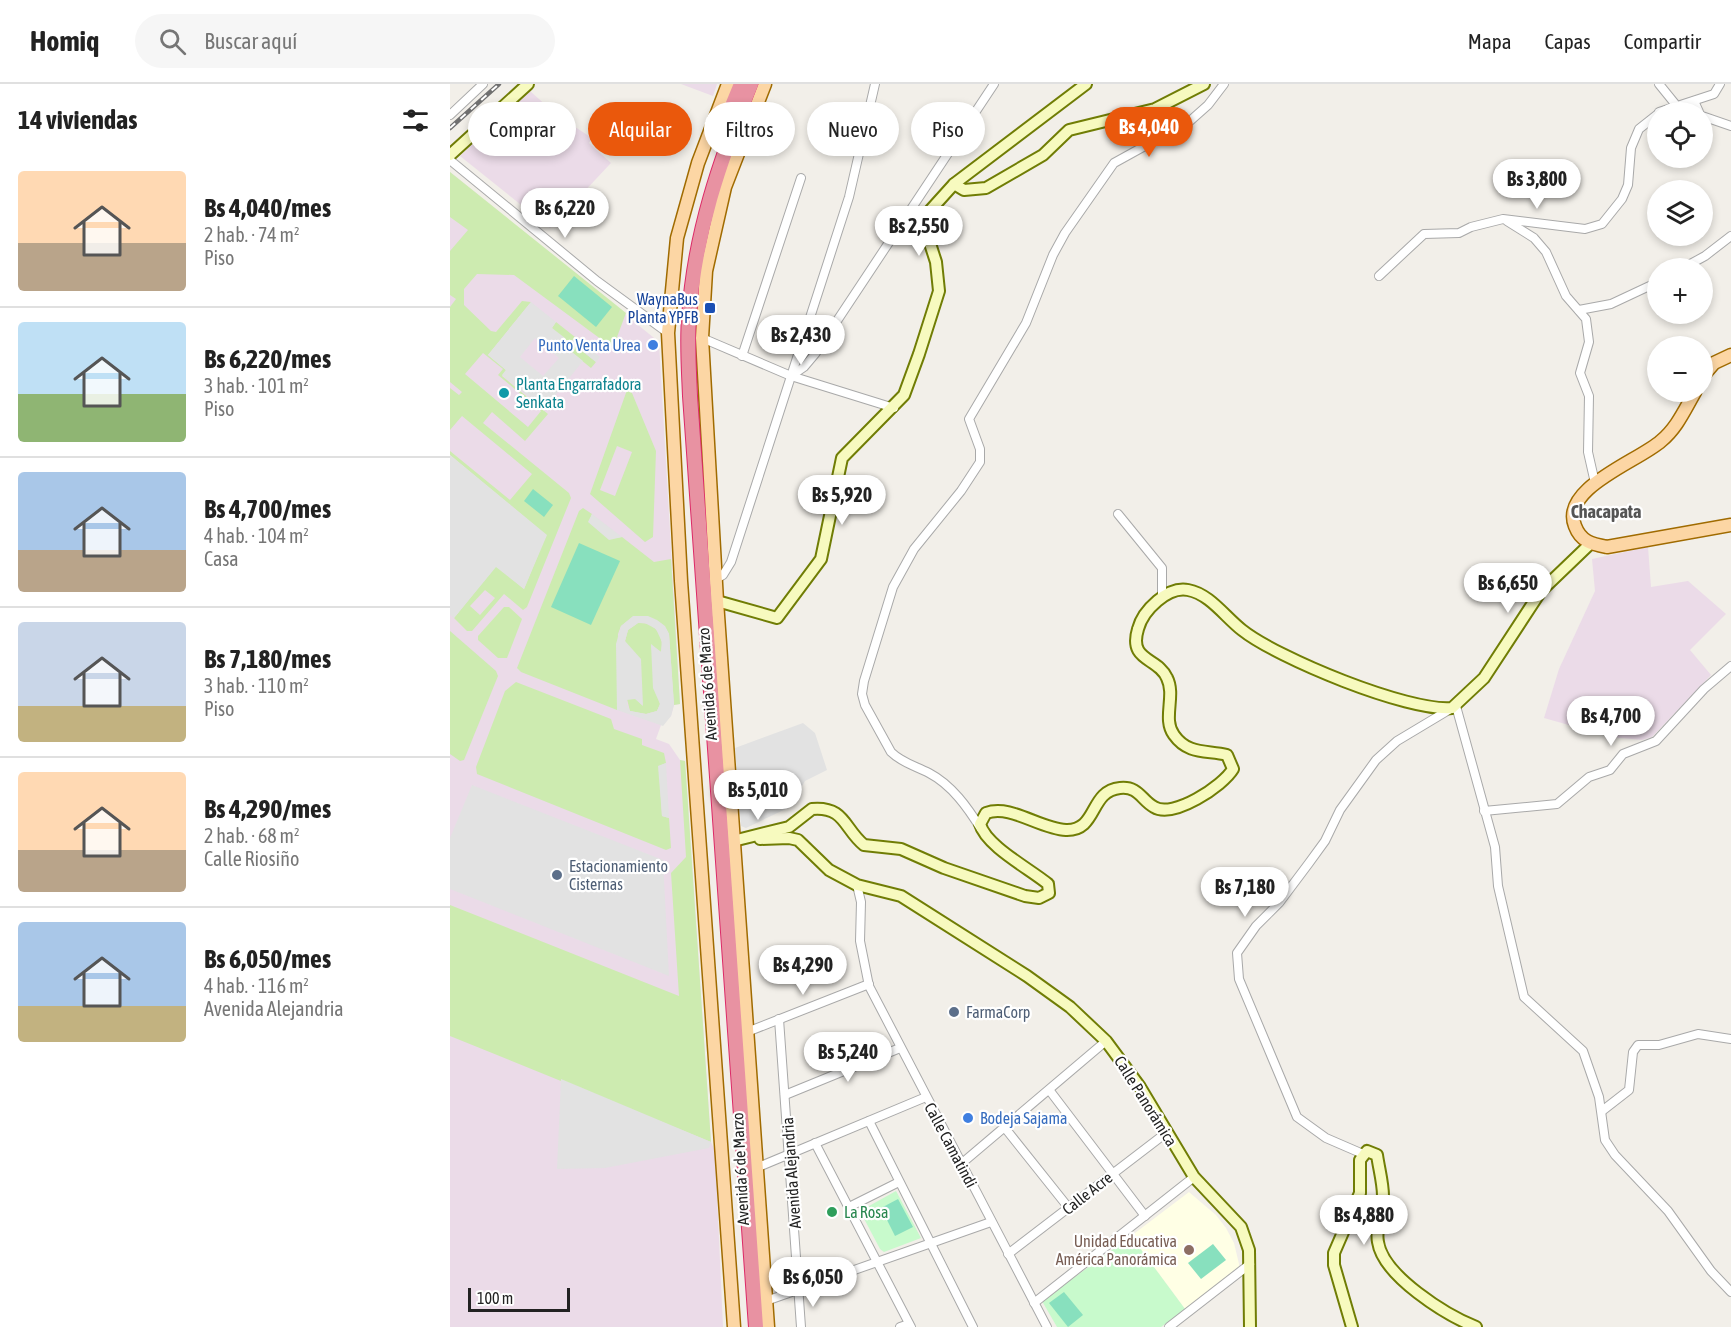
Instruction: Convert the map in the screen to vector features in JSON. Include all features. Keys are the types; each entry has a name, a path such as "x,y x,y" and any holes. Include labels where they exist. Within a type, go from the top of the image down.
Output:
{"highway":[{"name":"Avenida 6 de Marzo","path":"741,84 705,180 692,233 684,285 681,346 690,512 746,1327"},
{"name":"Avenida 6 de Marzo","path":"751,84 724,149 707,206 693,282 688,337 690,408 756,1327"}],"main road":[{"name":"Avenida 6 de Marzo","path":"728,84 698,163 677,238 668,333 682,592 734,1327"},
{"name":"Avenida 6 de Marzo","path":"765,84 725,187 706,271 702,338 733,841 768,1327"},
{"path":"1713,364 1731,355"},
{"path":"1689,402 1676,426 1662,441 1594,483 1577,500 1574,524 1581,538 1590,544 1616,547 1731,525"}],"street":[{"path":"450,115 483,84"},
{"path":"450,155 528,84"},
{"path":"716,579 723,575 731,562 849,197 875,84"},
{"path":"791,376 804,367 815,354 994,84"},
{"path":"717,601 777,618 820,559 842,458 894,408 904,395 939,291 936,262 925,228 926,215 954,184 1086,84"},
{"path":"954,184 964,190 986,188 1043,155 1069,130 1155,109 1204,84"},
{"path":"733,841 789,827 812,809 821,808 842,817 864,845 901,849 944,868 1025,897 1039,898 1049,893 1048,884 1002,850 981,831 968,808 944,784 930,773 897,758 891,752 865,705 862,688 893,586 910,556 961,491 980,462 980,448 969,419 1026,323 1053,255 1065,233 1114,163 1190,121 1208,105 1224,84"},
{"path":"1659,84 1674,102"},
{"path":"1690,102 1714,94 1720,84"},
{"path":"1713,120 1731,126"},
{"path":"1379,276 1424,234 1459,233 1471,227 1503,219 1585,229 1602,224 1622,199 1628,185 1630,148 1639,129 1647,122"},
{"path":"450,160 597,281 668,333"},
{"path":"742,356 801,178"},
{"path":"1503,219 1534,238 1546,252 1566,296 1586,319 1589,342 1580,373 1589,396 1588,452 1594,483"},
{"path":"900,225 925,228"},
{"path":"1701,258 1731,236"},
{"path":"1579,310 1611,304 1647,287"},
{"path":"702,338 791,376 894,408"},
{"path":"1118,514 1162,568 1162,597"},
{"path":"1476,1327 1430,1303 1403,1280 1385,1259 1378,1242 1383,1195 1377,1155 1372,1151 1363,1154 1326,1138 1297,1117 1239,978 1237,953 1256,926 1279,903 1325,841 1340,810 1376,760 1396,741 1454,707 1484,678 1541,591 1590,544"},
{"path":"981,831 980,824 986,813 1000,810 1043,825 1066,830 1077,828 1085,824 1100,797 1107,791 1132,788 1142,794 1154,807 1162,810 1205,795 1228,778 1233,770 1227,755 1196,751 1174,735 1169,725 1171,694 1168,679 1164,672 1143,658 1138,650 1136,638 1138,626 1162,597 1177,590 1189,590 1209,600 1250,636 1323,673 1425,707 1454,707"},
{"path":"1484,811 1557,804 1589,777 1610,770 1623,754 1656,741 1704,689 1731,666"},
{"path":"1454,707 1495,847 1498,886 1524,998 1583,1051 1602,1111 1605,1140 1615,1155 1668,1211 1711,1271 1731,1292"},
{"path":"733,841 789,838 798,840 829,870 857,885"},
{"name":"Calle Camatindi","path":"857,885 861,902 860,941 869,984 900,1048 1047,1327"},
{"name":"Calle Panorámica","path":"857,885 901,897 989,950 1070,1007 1106,1041 1140,1086 1194,1177 1241,1227 1249,1250 1250,1327"},
{"path":"747,1032 869,984"},
{"name":"Avenida Alejandria","path":"779,1019 801,1327"},
{"path":"1602,1111 1629,1090 1633,1052 1638,1045 1659,1045 1698,1034 1731,1039"},
{"path":"961,1164 1050,1091 1106,1041"},
{"path":"785,1095 900,1048"},
{"path":"1050,1091 1145,1216"},
{"path":"756,1168 926,1097"},
{"path":"869,1121 973,1327"},
{"path":"1005,1128 1068,1207"},
{"name":"Calle Acre","path":"1008,1254 1166,1133"},
{"path":"815,1143 910,1325 900,1327"},
{"path":"1352,1327 1334,1265 1334,1252 1360,1192 1360,1160 1363,1154"},
{"path":"1034,1303 1194,1177"},
{"path":"849,1207 899,1182"},
{"path":"766,1301 991,1222"},
{"path":"1169,1327 1250,1264"}],"shaded area":[{"path":"681,84 717,84 713,96"},
{"path":"530,91 542,102 518,102"},
{"path":"576,128 588,135 588,156 603,156 611,163 550,228 460,156 468,149 468,156 576,156"},
{"path":"450,172 659,342 680,704 674,705 671,716 661,725 656,739 669,744 680,760 685,761 711,1142 715,1151 723,1327 450,1327"},
{"path":"531,302 556,322 552,328 565,338 561,343 583,361 544,409 502,375 506,370 488,355","holes":["535,338 559,358 543,376 520,357"]},
{"path":"575,337 600,357 596,362 571,342"},
{"path":"450,455 547,535 524,589 496,567 454,618 450,615"},
{"path":"592,514 622,537 609,540 588,522"},
{"path":"1648,547 1651,587 1688,581 1726,614 1690,650 1711,675 1652,737 1642,740 1611,737 1544,718 1559,669 1595,591 1592,559"},
{"path":"633,616 648,616 665,626 669,634 674,705 671,716 663,726 617,710 616,644 621,626","holes":["638,623 645,623 656,629 662,642 661,652 651,644 653,688 660,704 657,711 646,714 630,711 627,705 627,700 635,699 643,706 641,659 625,641 628,630"]},
{"path":"803,723 815,733 827,770 805,781 790,807 746,828 741,826 735,748"},
{"path":"666,763 669,818 662,816 658,766"},
{"name":"Estacionamiento Cisternas","path":"472,785 663,860 669,976 450,889 450,838"},
{"path":"561,1079 711,1142 709,1148 605,1168 557,1169"},
{"name":"Unidad Educativa América Panorámica","path":"1189,1192 1216,1215 1226,1228 1234,1243 1239,1268 1185,1309 1131,1236"}],"green space":[{"path":"450,172 626,313 617,337 628,342 617,351 514,275 477,274 464,289 464,305 491,331 496,332 522,301 531,302 488,355 506,370 502,376 548,414 525,441 492,412 483,423 569,493 571,498 527,607 523,610 504,594 472,631 467,631 454,618 496,566 524,589 546,535 450,455 450,451 510,500 532,474 462,416 450,430 450,388 459,395 462,392 450,382 450,307 456,299 450,295 450,251 468,230 450,217","holes":["483,353 503,369 498,375 541,411 528,427 465,374","485,590 495,598 480,615 470,606"]},
{"path":"574,276 612,307 596,327 558,296"},
{"path":"556,322 575,337 571,342 596,362 591,368 560,343 552,328"},
{"path":"627,390 632,393 656,451 653,537 645,542 590,494","holes":["617,446 632,452 615,496 600,490"]},
{"path":"533,489 553,505 544,517 524,501"},
{"path":"583,508 592,514 589,522 609,539 622,537 654,562 671,559 680,704 674,705 669,634 663,625 650,619 634,616 621,626 618,634 617,710 521,672 517,668 579,511"},
{"path":"579,543 620,561 591,625 551,607"},
{"path":"504,607 509,607 522,619 507,658 498,658 478,640 478,636"},
{"path":"638,623 654,628 660,636 662,646 661,652 651,645 660,704 657,711 646,714 630,711 627,699 636,699 642,705 625,641 628,630"},
{"path":"450,631 496,671 498,676 464,760 460,761 450,754"},
{"path":"516,682 611,719 614,729 642,739 642,745 664,753 666,763 659,766 662,816 669,818 671,848 666,850 477,774 476,767 505,691"},
{"path":"680,760 685,761 711,1142 450,1036 450,905 679,996 671,873 686,857"},
{"path":"896,1191 921,1238 884,1252 880,1249 860,1211"},
{"path":"898,1199 913,1227 895,1236 881,1208"},
{"path":"1131,1236 1185,1309 1161,1327 1057,1327 1042,1301"},
{"path":"1213,1244 1226,1260 1201,1279 1188,1263"},
{"path":"1064,1292 1083,1315 1068,1327 1049,1303"}],"railway":[{"path":"450,128 499,84"}],"place":[{"name":"WaynaBus Planta YPFB","path":"710,308"},
{"name":"Punto Venta Urea","path":"653,345"},
{"name":"Planta Engarrafadora Senkata","path":"504,393"},
{"name":"Estacionamiento Cisternas","path":"557,875"},
{"name":"FarmaCorp","path":"954,1012"},
{"name":"Bodeja Sajama","path":"968,1118"},
{"name":"La Rosa","path":"832,1212"},
{"name":"Unidad Educativa América Panorámica","path":"1189,1250"}],"district":[{"name":"Chacapata","path":"1606,512"}]}
